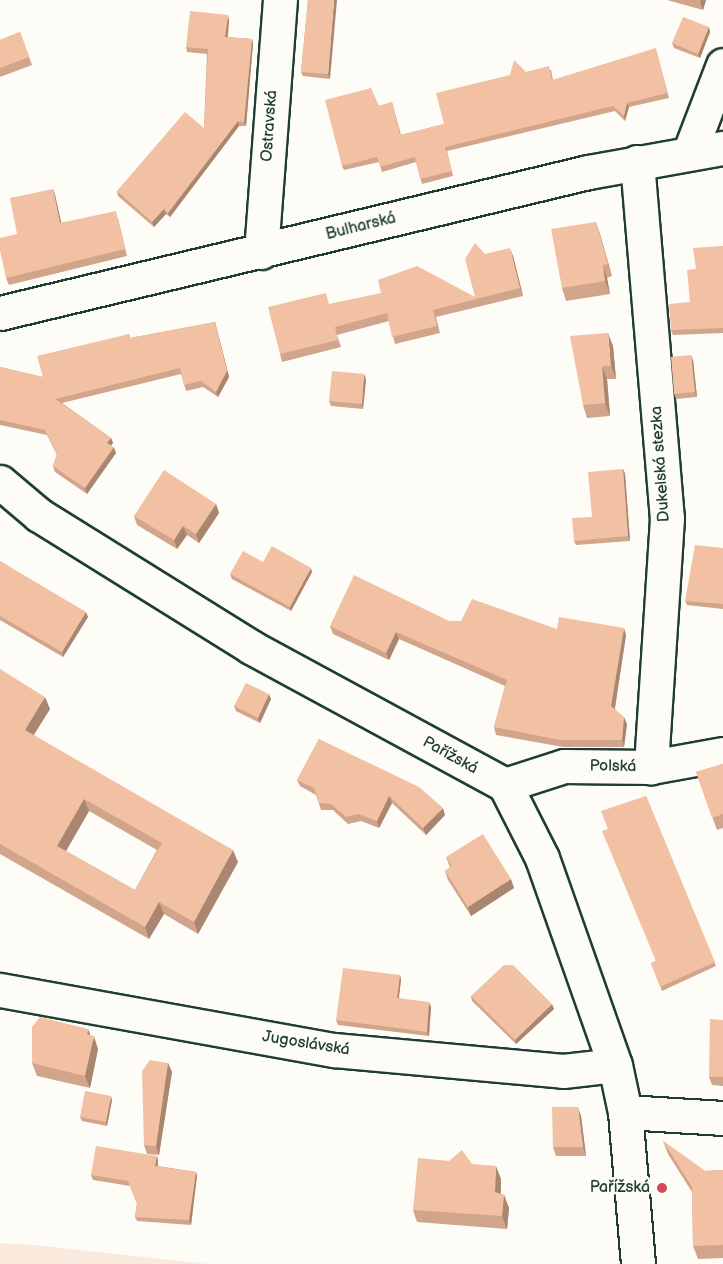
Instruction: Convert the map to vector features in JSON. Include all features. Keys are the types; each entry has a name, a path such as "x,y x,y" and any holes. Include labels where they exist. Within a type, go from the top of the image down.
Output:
{"street":[{"name":"Ostravská","path":"261,252 280,0"},
{"path":"690,151 723,66"},
{"name":"Bulharská","path":"0,313 637,162 690,151 723,148"},
{"name":"Dukelská stezka","path":"637,162 667,518 651,767"},
{"name":"Pařížská","path":"0,482 39,515 251,647 505,785"},
{"name":"Polská","path":"505,785 564,766 651,767 723,754"},
{"path":"505,785 542,858 615,1065 625,1112 638,1264"},
{"name":"Jugoslávská","path":"0,990 334,1050 563,1071 615,1065"},
{"path":"625,1112 723,1118"}],"shaded area":[{"path":"0,1243 34,1245 208,1264 0,1264"}],"building":[{"path":"308,0 334,0 328,74 301,72"},
{"path":"190,11 228,15 225,37 252,39 244,122 238,121 168,213 164,209 152,222 117,191 185,112 204,128 208,49 186,47"},
{"path":"683,17 709,27 698,54 672,43"},
{"path":"20,32 29,57 0,68 0,40"},
{"path":"656,48 667,93 627,103 624,116 613,106 445,147 452,171 420,179 415,157 380,167 377,157 342,166 325,100 371,88 379,106 392,102 400,135 444,124 436,93 510,75 514,60 526,72 549,66 552,80"},
{"path":"53,189 60,223 116,211 125,249 6,278 0,238 17,234 10,198"},
{"path":"596,222 608,264 603,265 605,281 562,288 551,229"},
{"path":"475,243 485,254 510,248 520,288 433,310 437,326 392,337 387,313 335,327 338,340 280,354 268,307 326,293 329,304 381,293 378,280 417,266 475,297 465,259"},
{"path":"723,246 723,328 671,330 669,304 690,302 687,270 696,269 693,248"},
{"path":"215,322 227,371 216,392 201,381 184,385 180,368 55,399 111,438 107,443 114,447 85,488 53,466 57,454 45,430 0,420 0,367 43,377 37,356 129,334 130,338"},
{"path":"608,333 611,366 602,366 605,403 583,405 570,336"},
{"path":"691,355 695,392 674,394 671,357"},
{"path":"332,371 364,374 362,404 329,401"},
{"path":"623,469 628,536 574,541 572,518 592,517 588,472"},
{"path":"164,470 216,504 196,534 183,526 174,540 134,516"},
{"path":"695,545 723,548 723,604 685,601"},
{"path":"272,546 311,568 290,607 230,574 243,551 263,562"},
{"path":"0,561 86,612 62,652 0,616"},
{"path":"354,575 449,621 461,621 472,599 557,629 559,617 624,628 611,706 624,717 622,740 560,740 494,727 507,680 396,632 386,653 330,626"},
{"path":"0,669 45,697 25,730 233,850 194,922 159,902 145,927 0,844","holes":["84,799 162,843 135,890 57,846"]},
{"path":"246,683 269,694 258,718 234,706"},
{"path":"319,739 419,787 443,808 423,828 389,796 377,821 358,814 346,817 331,804 319,803 314,788 297,780"},
{"path":"723,764 723,814 712,818 696,772"},
{"path":"646,796 715,962 660,987 651,963 656,961 602,831 608,829 601,811"},
{"path":"483,834 511,879 468,907 445,871 452,866 446,857"},
{"path":"504,965 513,965 552,1004 515,1040 471,996"},
{"path":"343,968 400,975 397,998 429,1002 427,1032 336,1020"},
{"path":"40,1017 88,1029 87,1034 94,1036 85,1076 32,1063 32,1027"},
{"path":"710,1019 723,1020 723,1077 709,1077"},
{"path":"150,1060 168,1063 156,1146 144,1145 142,1071"},
{"path":"85,1091 111,1096 106,1122 80,1117"},
{"path":"552,1107 578,1107 583,1147 553,1147"},
{"path":"663,1141 705,1171 723,1170 723,1245 693,1246 692,1187"},
{"path":"96,1146 157,1156 155,1166 196,1172 189,1220 135,1217 137,1203 128,1181 91,1175"},
{"path":"462,1150 472,1164 496,1166 495,1192 504,1195 502,1216 413,1210 418,1158 449,1161"}],"place":[{"name":"Pařížská","path":"662,1188"}]}
